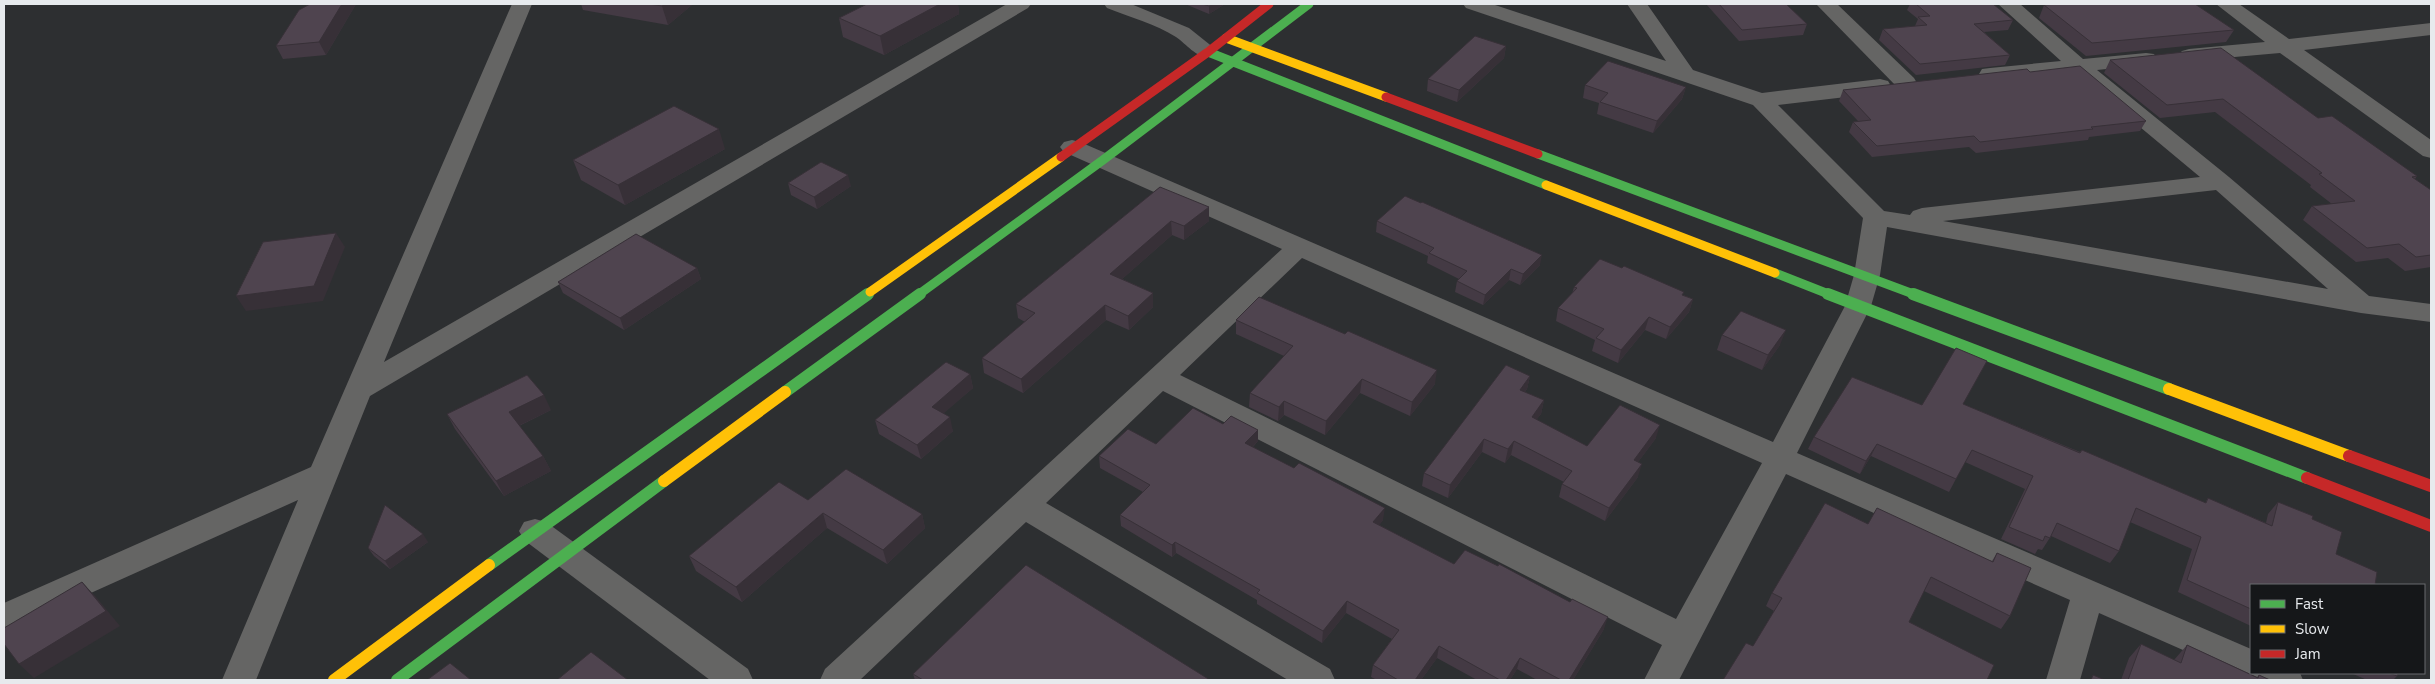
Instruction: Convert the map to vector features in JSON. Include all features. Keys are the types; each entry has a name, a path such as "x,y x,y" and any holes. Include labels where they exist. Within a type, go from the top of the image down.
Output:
{"main road":[{"path":"334,680 535,531 1208,52 1269,4"},
{"path":"397,680 566,553 1103,160 1309,4"},
{"path":"1226,38 2431,486"},
{"path":"1208,52 1858,306 2431,526"}],"street":[{"path":"238,680 358,390 522,4"},
{"path":"358,390 1021,4"},
{"path":"1114,4 1182,32 1226,38"},
{"path":"1473,4 1761,100 1885,218 2361,304 2431,313"},
{"path":"1527,21 1544,4"},
{"path":"1637,4 1684,74"},
{"path":"1761,100 1915,82 1826,4"},
{"path":"2008,4 2078,65 2221,182 2361,304"},
{"path":"2226,4 2431,151"},
{"path":"1973,76 2286,46 2431,29"},
{"path":"1182,32 1208,52"},
{"path":"1072,147 2250,665"},
{"path":"1885,218 2221,182"},
{"path":"1661,680 1858,306 1885,218"},
{"path":"838,680 1299,247"},
{"path":"1160,377 1683,639"},
{"path":"4,618 323,475"},
{"path":"1024,505 1318,680"},
{"path":"535,531 736,680"},
{"path":"2063,680 2088,594"},
{"path":"2271,674 2286,680"}],"building":[{"path":"310,4 342,4 319,42 276,46 299,10"},
{"path":"649,4 665,4 662,6"},
{"path":"867,4 940,4 880,36 839,18"},
{"path":"1719,4 1786,4 1807,24 1742,30"},
{"path":"1916,4 1993,4 2013,20 1974,24 2010,55 1920,64 1883,29 1927,25 1918,17 1930,16"},
{"path":"2195,4 2234,30 2092,43 2044,5"},
{"path":"1475,36 1506,46 1459,90 1428,79"},
{"path":"2221,48 2318,118 2332,116 2417,176 2412,177 2431,190 2431,255 2416,257 2399,244 2367,248 2312,206 2355,201 2319,174 2322,173 2223,99 2167,105 2110,60"},
{"path":"1608,61 1686,87 1657,121 1600,102 1608,93 1585,85"},
{"path":"2080,66 2146,121 1980,142 1974,136 1877,146 1853,122 1871,120 1843,90 2027,69 2030,72"},
{"path":"674,106 719,129 618,185 573,160"},
{"path":"821,162 848,175 814,197 788,183"},
{"path":"1160,187 1209,207 1184,226 1171,221 1110,274 1153,293 1128,316 1105,305 1021,379 982,358 1035,313 1016,304"},
{"path":"1405,196 1542,255 1523,274 1511,269 1485,295 1457,281 1467,271 1429,253 1434,248 1377,221"},
{"path":"336,233 314,286 236,296 263,242"},
{"path":"636,234 697,268 620,318 558,282"},
{"path":"1600,259 1622,268 1624,266 1684,292 1682,295 1693,299 1670,327 1649,317 1621,350 1596,338 1604,329 1558,308 1577,288 1574,287"},
{"path":"1259,297 1345,334 1348,331 1437,370 1412,402 1362,379 1326,421 1284,401 1279,407 1250,393 1293,346 1236,320"},
{"path":"1741,311 1786,330 1768,355 1722,335"},
{"path":"1956,348 1987,361 1963,404 2080,453 2082,450 2206,503 2208,498 2272,526 2278,502 2313,516 2312,519 2342,532 2336,554 2377,572 2375,584 2250,584 2250,609 2187,580 2201,537 2136,508 2119,551 2057,523 2050,538 2045,536 2043,541 2009,527 2033,476 1972,450 1956,479 1877,444 1866,461 1814,437 1852,377 1922,405"},
{"path":"946,362 970,374 932,407 950,417 917,445 875,420"},
{"path":"1506,365 1530,376 1520,390 1544,400 1532,417 1587,446 1620,405 1660,425 1634,460 1642,464 1609,508 1562,484 1572,471 1514,441 1508,449 1484,439 1450,485 1424,473"},
{"path":"527,375 544,395 509,412 543,456 496,481 447,414"},
{"path":"1193,408 1223,424 1231,416 1258,430 1245,443 1294,468 1299,463 1385,508 1373,522 1454,564 1465,550 1498,566 1499,564 1570,602 1572,599 1608,617 1569,680 1561,680 1520,658 1506,680 1500,680 1439,646 1415,680 1398,680 1373,665 1399,630 1347,601 1323,631 1257,593 1260,590 1175,542 1172,545 1120,515 1150,485 1099,456 1128,429 1156,444"},
{"path":"846,469 922,514 883,550 823,513 736,587 689,556 779,482 808,500"},
{"path":"1825,503 1868,524 1877,508 1993,562 1997,553 2031,568 2010,616 1931,577 1909,622 1994,665 1987,680 1723,680 1746,643 1753,646 1782,598 1772,593"},
{"path":"385,505 423,534 385,561 368,548"},
{"path":"1026,565 1210,680 923,680 913,674"},
{"path":"82,582 106,611 19,664 4,644 4,628"},
{"path":"2141,644 2181,663 2187,645 2258,678 2259,675 2270,680 2128,680"},
{"path":"591,652 628,680 557,680"},
{"path":"450,663 471,680 427,680"},
{"path":"2093,675 2105,680 2091,680"}],"traffic: fast":[{"path":"785,392 1103,160 1309,4"},
{"path":"1208,52 1546,185"},
{"path":"1538,154 2169,389"},
{"path":"1775,273 2307,478"},
{"path":"489,565 870,292"},
{"path":"397,680 664,481"}],"traffic: slow":[{"path":"1226,38 1386,97"},
{"path":"870,292 1061,157"},
{"path":"1546,185 1775,273"},
{"path":"2169,389 2349,456"},
{"path":"664,481 785,392"},
{"path":"334,680 489,565"}],"traffic: jam":[{"path":"1061,157 1208,52 1269,4"},
{"path":"1386,97 1538,154"},
{"path":"2349,456 2431,486"},
{"path":"2307,478 2431,526"}]}
